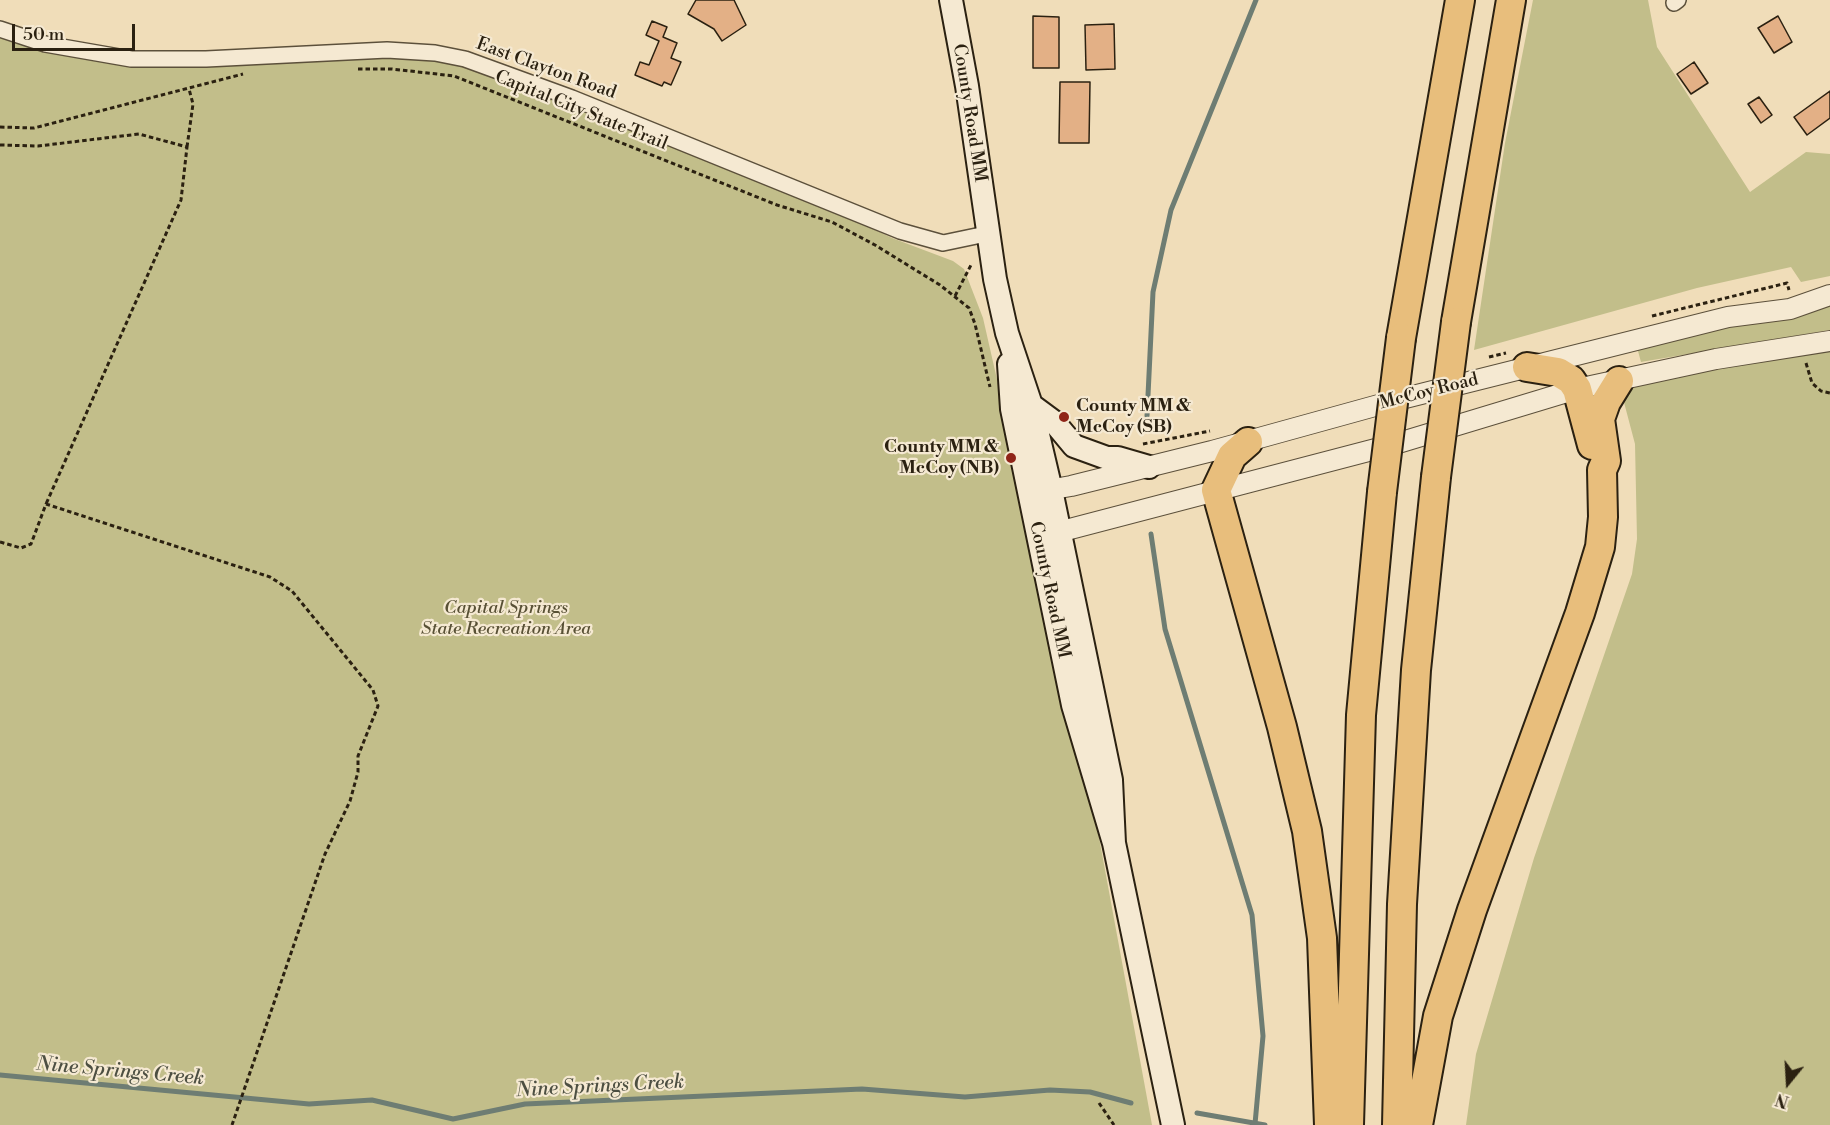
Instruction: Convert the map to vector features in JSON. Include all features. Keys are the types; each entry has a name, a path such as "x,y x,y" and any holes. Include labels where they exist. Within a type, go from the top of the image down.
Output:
{"highway":[{"path":"1349,1125 1353,912 1361,715 1382,492 1401,338 1460,0"},
{"path":"1397,1125 1402,904 1416,670 1436,477 1456,322 1511,0"},
{"path":"1527,367 1558,372 1571,380 1577,389 1596,462 1602,470"},
{"path":"1418,1125 1438,1016 1472,910 1580,613 1600,547 1603,517 1602,470 1606,461 1600,419 1606,402 1619,381"},
{"path":"1248,442 1232,456 1216,490 1282,727 1307,831 1322,938 1329,1125"}],"main road":[{"name":"County Road MM","path":"951,0 967,86 986,234 1007,333 1031,405 1040,492 1048,534 1111,780 1114,843 1173,1125"},
{"name":"County Road MM","path":"1007,333 1012,409 1040,492"},
{"path":"1031,405 1054,422 1074,446 1107,458 1149,467"}],"street":[{"name":"East Clayton Road","path":"0,29 45,44 132,59 206,59 387,50 455,57 496,69 572,98 900,231 943,243 986,234"},
{"name":"McCoy Road","path":"1040,492 1248,442 1527,367 1728,317 1790,309 1830,295"},
{"name":"McCoy Road","path":"1048,534 1395,444 1577,389 1716,359 1830,341"}],"path":[{"name":"Capital City State Trail","path":"350,69 427,72 454,76 484,86 777,205 832,222 875,244 955,296 969,308 991,392"},
{"path":"0,127 34,128 254,73"},
{"path":"0,542 21,548 31,544 46,504 182,200 193,104 189,89"},
{"path":"0,145 38,146 139,134 187,147"},
{"path":"955,296 986,234"},
{"path":"46,504 270,577 292,591 373,690 378,706 358,756 358,772 350,801 325,854 232,1125"},
{"path":"1099,1103 1114,1125"}],"green space":[{"path":"1533,0 1648,0 1657,47 1750,192 1806,152 1830,154 1830,276 1801,282 1791,267 1697,288 1474,350 1505,143"},
{"name":"Capital Springs State Recreation Area","path":"0,28 91,53 443,58 485,69 798,193 892,238 953,261 964,269 983,318 1089,783 1152,1125 0,1125"},
{"path":"1830,295 1830,330 1641,362 1635,340"},
{"path":"1830,344 1830,1125 1466,1125 1476,1054 1534,858 1632,574 1637,539 1635,444 1621,391 1628,385"}],"building":[{"path":"696,0 734,0 746,25 722,41 714,29 688,14"},
{"path":"1033,16 1059,17 1059,68 1033,68"},
{"path":"1778,16 1792,42 1774,53 1758,28"},
{"path":"652,21 667,27 663,37 677,43 671,58 681,62 671,85 664,82 662,86 635,75 640,62 649,65 659,41 646,35"},
{"path":"1114,24 1115,69 1086,70 1085,25"},
{"path":"1694,62 1708,83 1691,94 1677,74"},
{"path":"1060,82 1090,82 1089,143 1059,143"},
{"path":"1830,91 1830,118 1807,135 1794,117"},
{"path":"1759,97 1772,115 1761,123 1748,104"}],"waterway":[{"path":"1147,416 1153,292 1171,210 1256,0"},
{"path":"1151,534 1165,629 1252,915 1263,1036 1255,1124"},
{"name":"Nine Springs Creek","path":"0,1075 309,1104 372,1100 453,1119 525,1104 862,1089 965,1097 1050,1090 1090,1092 1131,1103"},
{"path":"1197,1113 1265,1125"}],"place":[{"name":"County MM & McCoy (SB)","path":"1064,417"},
{"name":"County MM & McCoy (NB)","path":"1011,458"}]}
